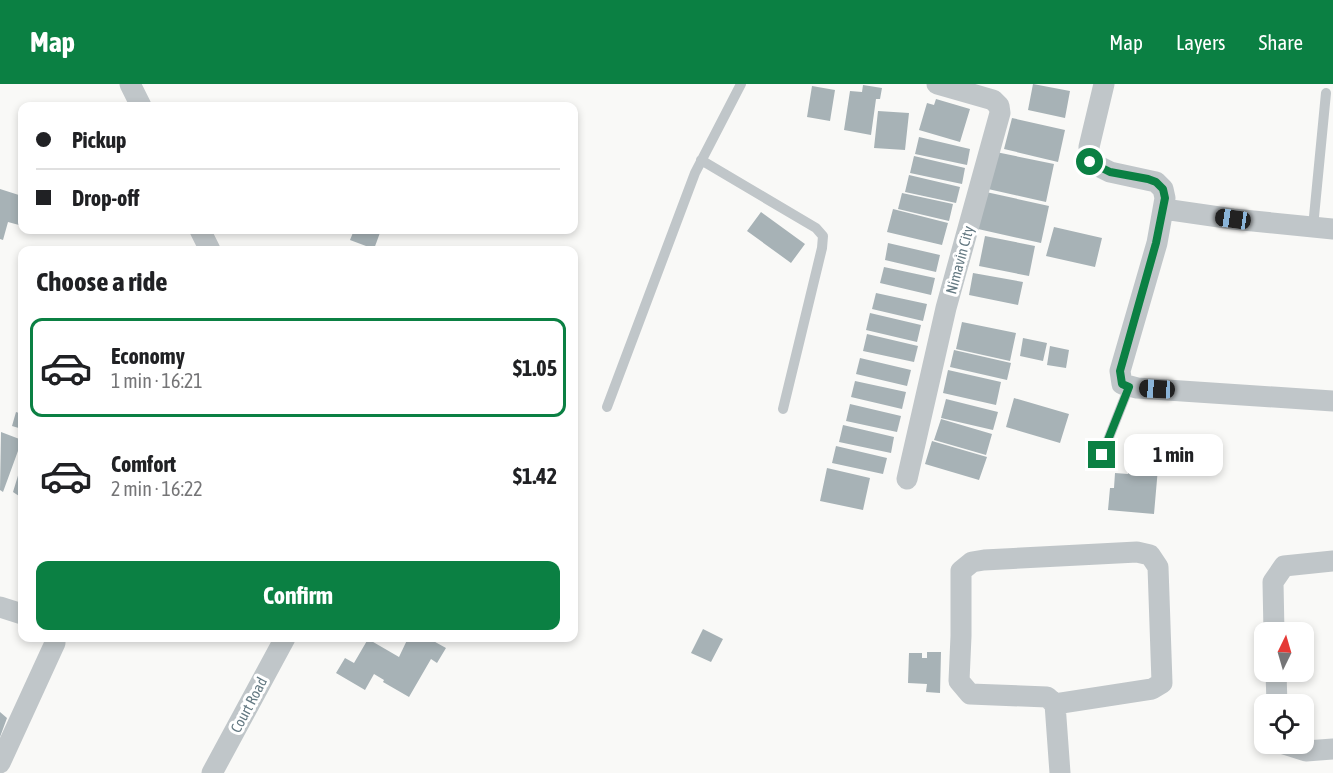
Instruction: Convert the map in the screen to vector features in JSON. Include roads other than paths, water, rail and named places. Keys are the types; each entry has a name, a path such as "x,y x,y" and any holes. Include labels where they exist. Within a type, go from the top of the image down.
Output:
{"street":[{"path":"130,84 139,102"},
{"name":"Nimavin City","path":"907,479 946,308 1000,113 999,106 993,100 937,84"},
{"path":"1104,84 1089,147 1090,162 1110,172 1148,179 1156,182 1163,189 1164,209 1120,371 1122,384 1129,387 1333,401"},
{"path":"1164,209 1323,228"},
{"path":"1055,704 1152,689 1162,683 1158,567 1150,555 1137,552 984,560 972,562 961,571 962,636 959,681 970,694 1047,697 1055,704 1060,773"},
{"path":"1274,622 1273,582 1284,566 1333,561"},
{"path":"0,607 18,613"},
{"path":"0,763 55,642"},
{"name":"Court Road","path":"212,773 283,642"},
{"path":"1314,751 1333,750"}],"lane":[{"path":"607,407 695,173 741,84"},
{"path":"1323,228 1326,93"},
{"path":"701,160 816,228 822,236 822,248 783,409"},
{"path":"1102,455 1129,387"}]}
